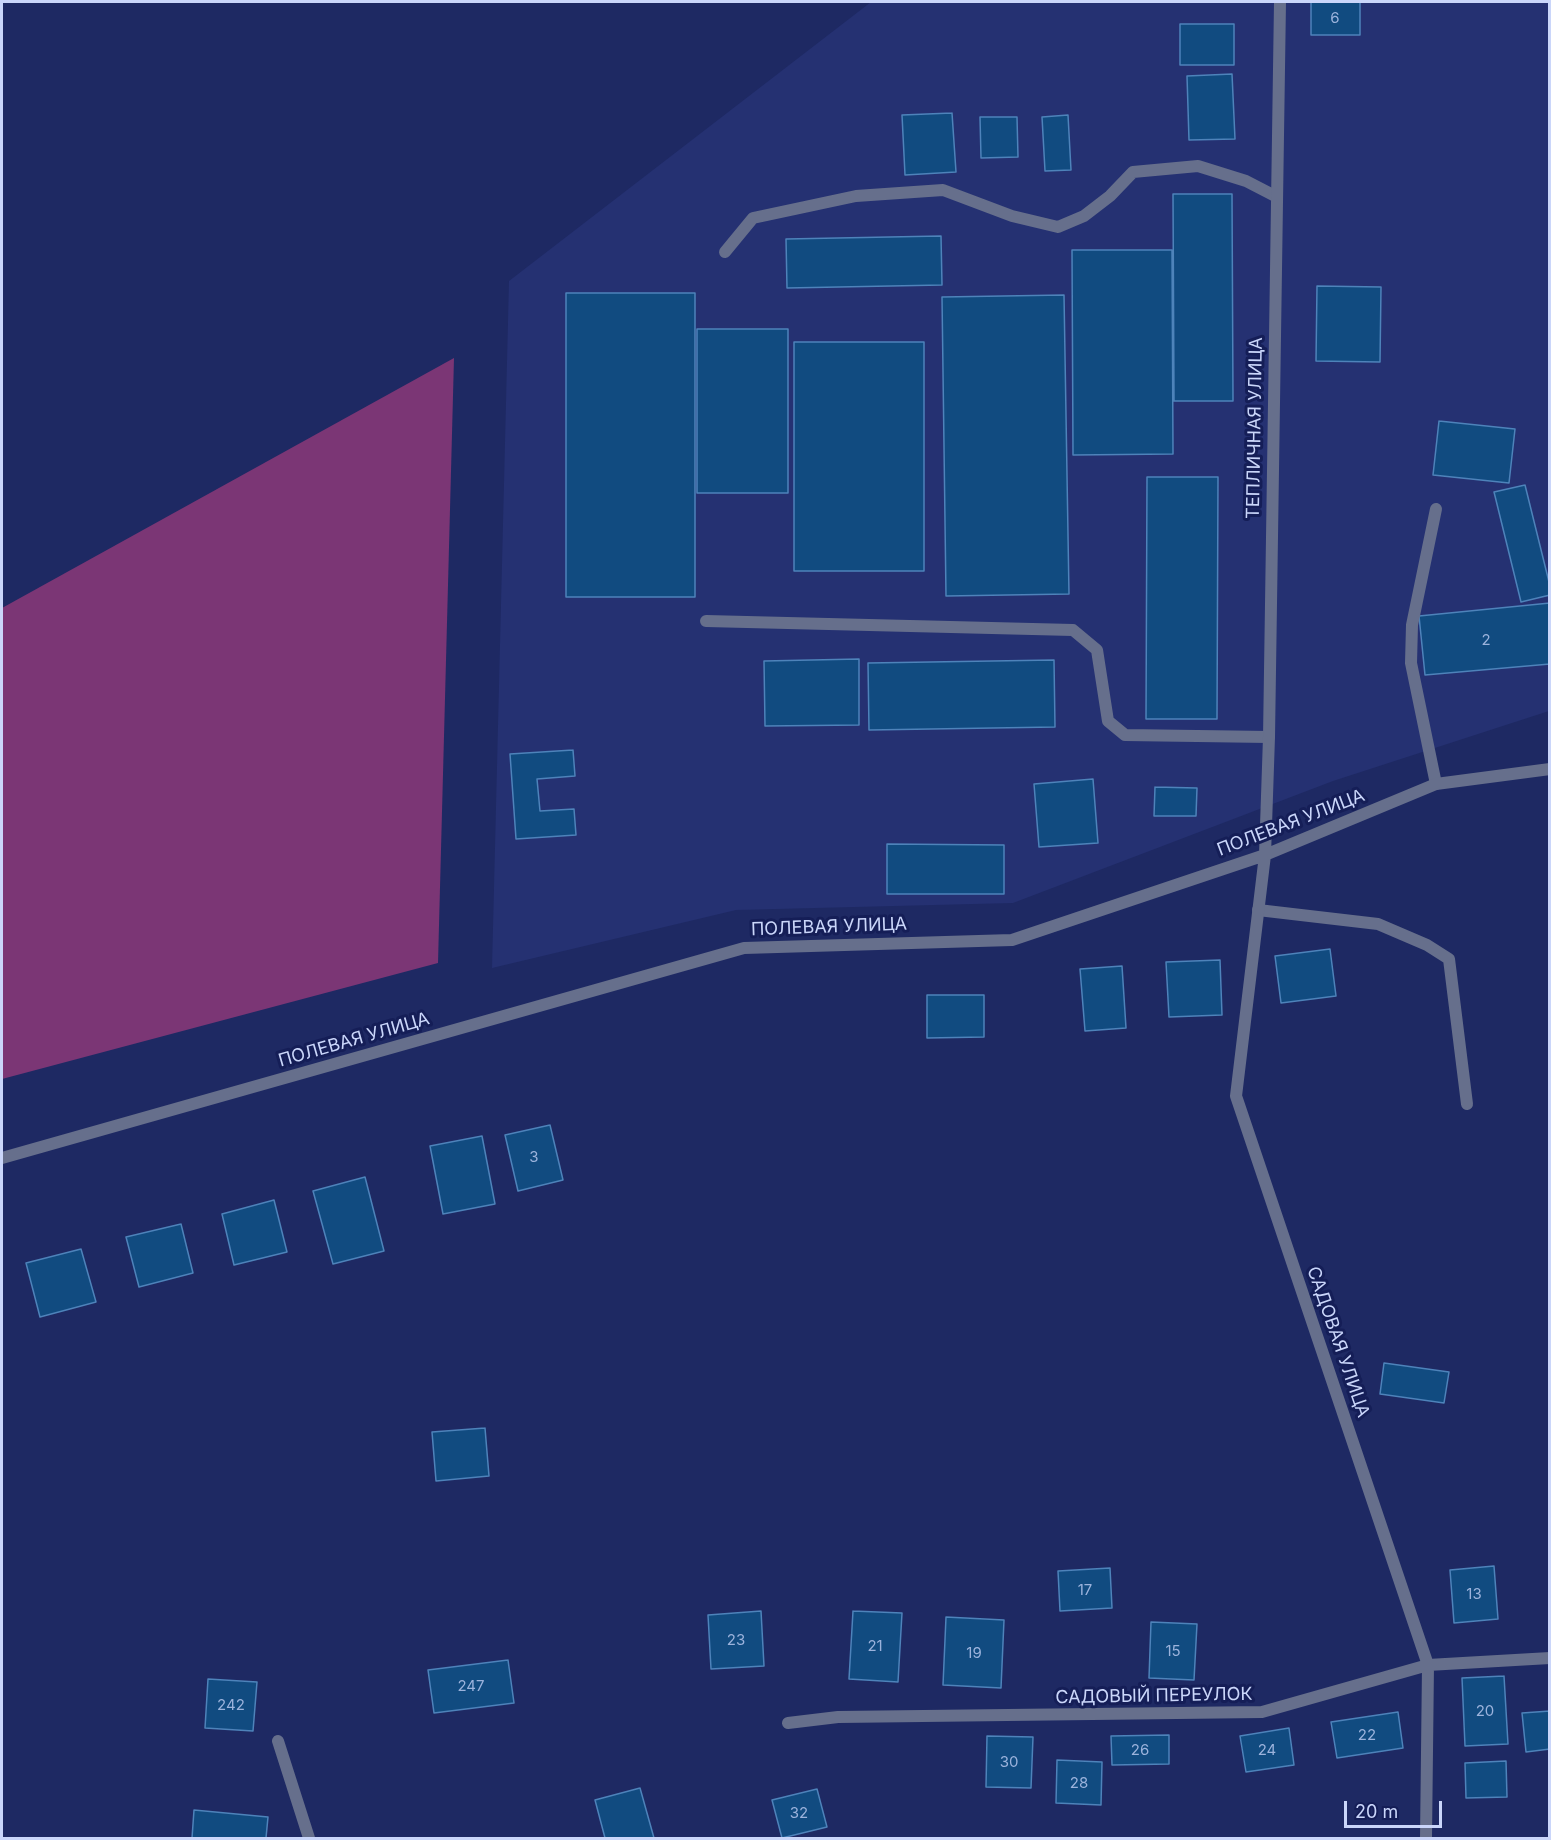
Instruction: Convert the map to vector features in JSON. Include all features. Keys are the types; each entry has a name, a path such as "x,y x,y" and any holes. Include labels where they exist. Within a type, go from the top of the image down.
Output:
{"street":[{"name":"ТЕПЛИЧНАЯ УЛИЦА","path":"1265,855 1269,737 1280,2"},
{"path":"725,252 753,218 856,196 943,190 1012,216 1058,227 1084,216 1110,196 1133,172 1198,166 1246,181 1276,197"},
{"path":"1436,509 1412,625 1411,663 1436,784"},
{"path":"706,621 1073,630 1097,650 1108,721 1125,735 1269,737"},
{"name":"ПОЛЕВАЯ УЛИЦА","path":"2,1158 744,948 1011,940 1265,855 1436,784 1550,769"},
{"name":"САДОВАЯ УЛИЦА","path":"1265,855 1236,1096 1428,1665 1426,1839"},
{"path":"1258,910 1378,924 1427,945 1449,958 1467,1104"},
{"name":"САДОВЫЙ ПЕРЕУЛОК","path":"788,1723 838,1717 1262,1712 1428,1665 1550,1658"},
{"path":"278,1741 309,1839"}],"shaded area":[{"path":"871,2 1549,2 1549,711 1333,781 1013,903 736,910 492,968 509,281"},
{"path":"454,358 438,963 2,1079 2,608"}],"building":[{"path":"1311,2 1360,2 1360,35 1311,35"},
{"path":"1180,24 1234,24 1234,65 1180,65"},
{"path":"1232,74 1235,139 1189,140 1187,76"},
{"path":"952,113 956,172 905,175 902,115"},
{"path":"1068,115 1071,170 1045,171 1042,117"},
{"path":"980,117 1017,117 1018,157 981,158"},
{"path":"1173,194 1232,194 1233,401 1174,401"},
{"path":"941,236 942,285 787,288 786,239"},
{"path":"1072,250 1172,250 1173,454 1073,455"},
{"path":"1317,286 1381,287 1380,362 1316,361"},
{"path":"566,293 695,293 695,597 566,597"},
{"path":"1064,295 1069,594 946,596 942,297"},
{"path":"697,329 788,329 788,493 697,493"},
{"path":"794,342 924,342 924,571 794,571"},
{"path":"1439,421 1515,429 1509,483 1433,475"},
{"path":"1147,477 1218,477 1217,719 1146,719"},
{"path":"1525,485 1550,586 1550,595 1521,602 1494,492"},
{"path":"1550,603 1550,664 1425,675 1419,616"},
{"path":"859,659 859,725 765,726 764,661"},
{"path":"1054,660 1055,727 869,730 868,663"},
{"path":"573,750 575,776 537,779 540,811 574,809 576,835 516,839 510,754"},
{"path":"1093,779 1098,843 1039,847 1034,784"},
{"path":"1155,787 1197,788 1196,816 1154,816"},
{"path":"887,844 1004,845 1004,894 887,894"},
{"path":"1330,949 1336,996 1281,1003 1275,956"},
{"path":"1220,960 1222,1015 1169,1017 1166,962"},
{"path":"1122,966 1126,1028 1085,1031 1080,969"},
{"path":"927,995 984,995 984,1037 927,1038"},
{"path":"550,1125 563,1180 518,1191 505,1135"},
{"path":"482,1136 495,1204 443,1214 430,1146"},
{"path":"365,1177 384,1251 333,1264 313,1191"},
{"path":"274,1200 287,1252 234,1265 222,1214"},
{"path":"181,1224 193,1273 139,1287 126,1237"},
{"path":"81,1249 96,1302 40,1317 26,1263"},
{"path":"1384,1363 1449,1372 1444,1403 1380,1394"},
{"path":"485,1428 489,1476 436,1481 432,1432"},
{"path":"1494,1566 1498,1619 1454,1623 1450,1570"},
{"path":"1110,1568 1112,1608 1060,1611 1058,1571"},
{"path":"761,1611 764,1666 711,1669 708,1615"},
{"path":"853,1611 902,1613 898,1682 849,1679"},
{"path":"946,1617 1004,1620 1001,1688 943,1685"},
{"path":"1151,1622 1197,1624 1194,1680 1149,1678"},
{"path":"508,1660 514,1703 434,1713 428,1670"},
{"path":"1504,1676 1508,1744 1465,1746 1462,1678"},
{"path":"208,1679 257,1682 253,1731 205,1728"},
{"path":"1550,1711 1550,1749 1526,1752 1522,1713"},
{"path":"1398,1712 1403,1748 1337,1758 1331,1722"},
{"path":"1289,1728 1294,1765 1246,1772 1240,1736"},
{"path":"1169,1735 1169,1764 1112,1765 1111,1736"},
{"path":"987,1736 1033,1737 1031,1788 986,1787"},
{"path":"1057,1760 1102,1762 1101,1805 1056,1803"},
{"path":"1506,1761 1507,1797 1466,1798 1465,1763"},
{"path":"640,1788 654,1838 605,1838 595,1800"},
{"path":"817,1789 827,1827 782,1838 772,1800"},
{"path":"194,1810 268,1817 266,1838 192,1838"}]}
